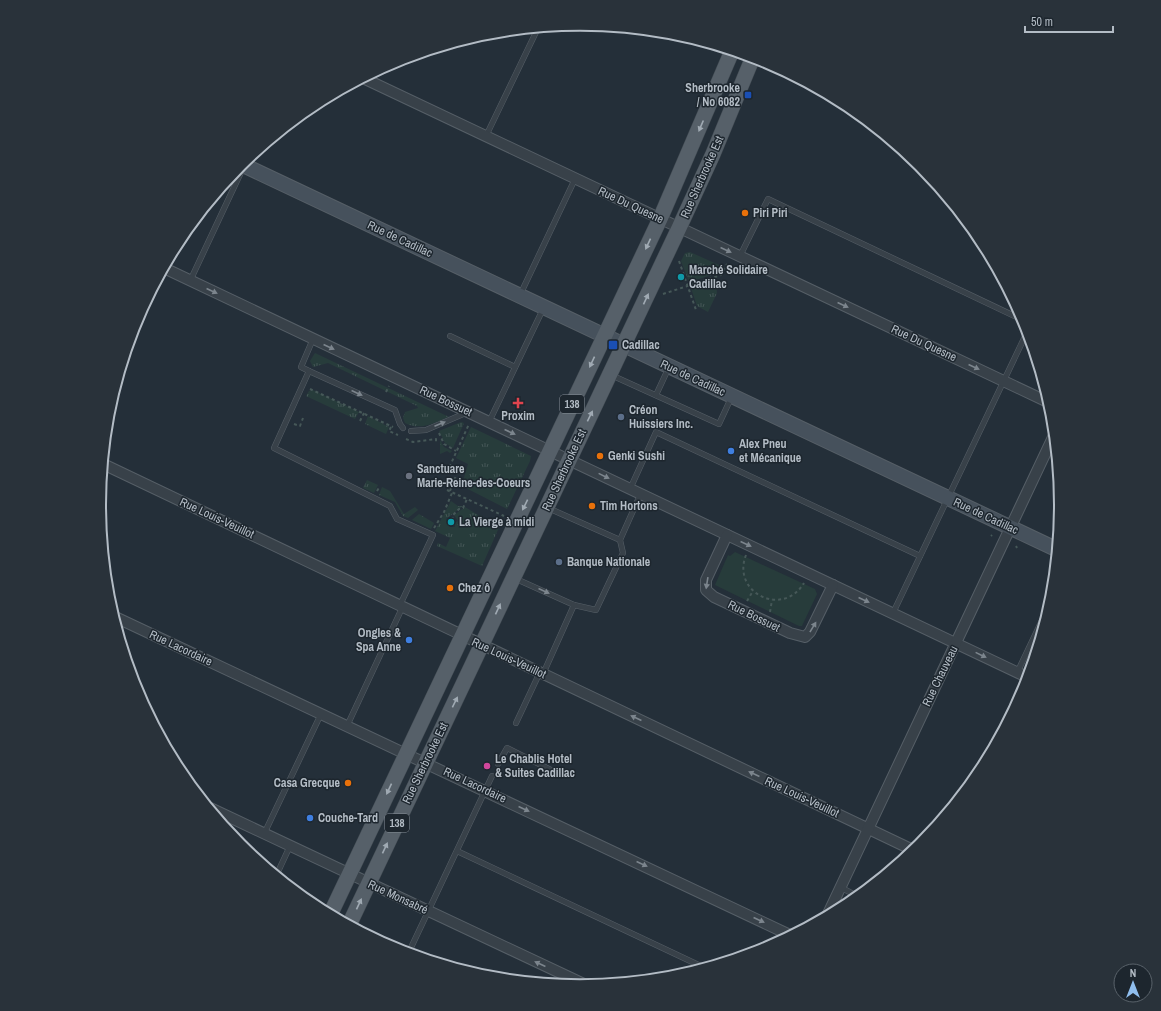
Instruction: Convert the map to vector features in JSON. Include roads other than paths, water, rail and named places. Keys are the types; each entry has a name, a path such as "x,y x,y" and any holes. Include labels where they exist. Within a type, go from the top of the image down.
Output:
{"main road":[{"name":"Rue Sherbrooke Est","path":"333,910 660,219 730,55"},
{"name":"Rue Sherbrooke Est","path":"351,920 425,762 482,645 568,459 679,228 713,154 751,63"}],"street":[{"name":"Rue Du Quesne","path":"369,81 1043,400"},
{"name":"Rue de Cadillac","path":"250,166 520,296 1053,548"},
{"name":"Rue Bossuet","path":"169,270 1023,676"},
{"name":"Rue Chauveau","path":"830,908 867,828 1051,442"},
{"name":"Rue Louis-Veuillot","path":"108,466 908,848"},
{"name":"Rue Bossuet","path":"727,535 706,580 706,590 714,597 790,634 805,637 810,632 833,585"},
{"name":"Rue Lacordaire","path":"120,619 786,933"},
{"name":"Rue Monsabré","path":"219,813 575,980"}],"lane":[{"path":"486,136 535,33"},
{"path":"190,281 237,179"},
{"path":"520,296 575,179"},
{"path":"740,256 768,199 1016,316"},
{"path":"489,422 544,307"},
{"path":"450,336 516,367"},
{"path":"893,613 1024,338"},
{"path":"313,339 301,367 395,410 403,428"},
{"path":"656,395 669,366"},
{"path":"309,371 274,448 390,506 397,518 433,535 347,726"},
{"path":"610,374 719,424 732,396"},
{"path":"410,431 426,430 468,412"},
{"path":"630,489 656,432 920,556"},
{"path":"513,578 574,605 596,610 623,553 620,540 640,493"},
{"path":"546,507 620,540"},
{"path":"516,723 574,605"},
{"path":"1017,673 1038,632"},
{"path":"264,834 321,714"},
{"path":"498,764 507,748 555,772"},
{"path":"411,948 492,776"},
{"path":"278,871 290,846"},
{"path":"457,851 699,965"},
{"path":"840,887 853,894"}],"place":[{"name":"Sherbrooke / No 6082","path":"748,95"},
{"name":"Piri Piri","path":"745,213"},
{"name":"Marché Solidaire Cadillac","path":"681,277"},
{"name":"Cadillac","path":"613,345"},
{"name":"Proxim","path":"518,403"},
{"name":"Créon Huissiers Inc.","path":"621,417"},
{"name":"Alex Pneu et Mécanique","path":"731,451"},
{"name":"Genki Sushi","path":"600,456"},
{"name":"Sanctuare Marie-Reine-des-Coeurs","path":"409,476"},
{"name":"Tim Hortons","path":"592,506"},
{"name":"La Vierge à midi","path":"451,522"},
{"name":"Banque Nationale","path":"559,562"},
{"name":"Chez ô","path":"450,588"},
{"name":"Ongles & Spa Anne","path":"409,640"},
{"name":"Le Chablis Hotel & Suites Cadillac","path":"487,766"},
{"name":"Casa Grecque","path":"348,783"},
{"name":"Couche-Tard","path":"310,818"}]}
